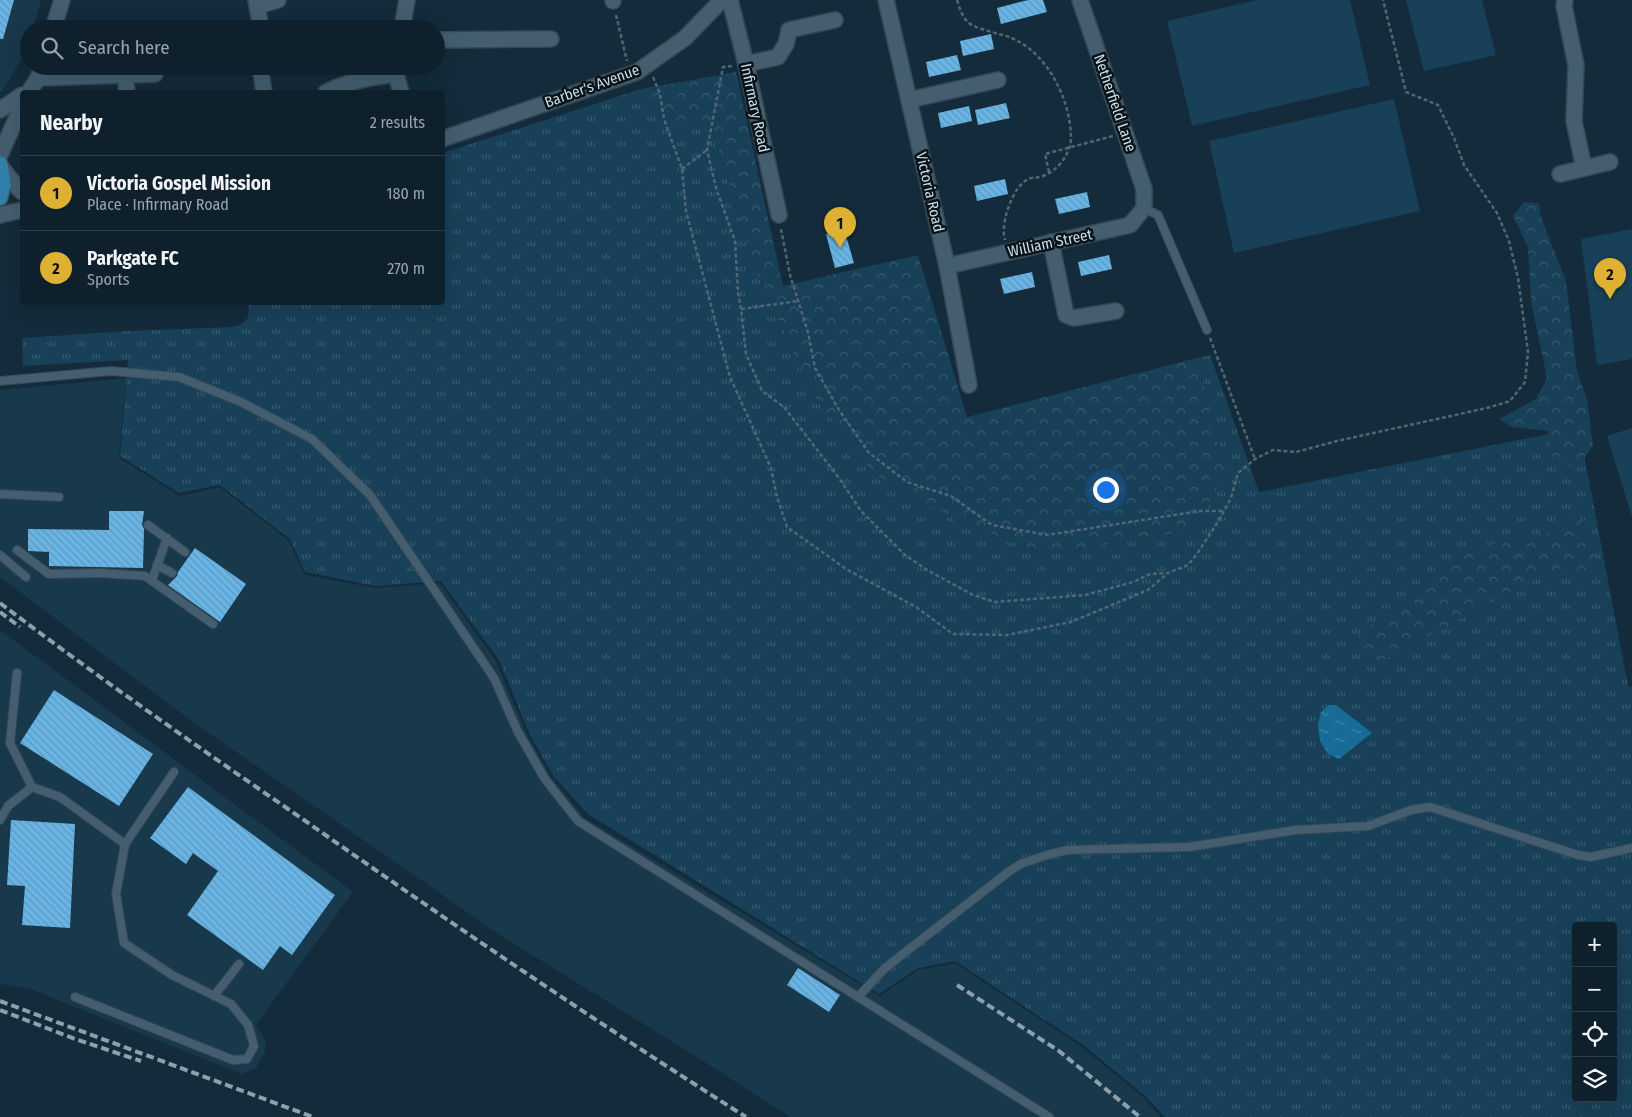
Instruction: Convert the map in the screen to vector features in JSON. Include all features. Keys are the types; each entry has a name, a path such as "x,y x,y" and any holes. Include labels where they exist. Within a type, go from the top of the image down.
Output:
{"main road":[{"path":"0,162 3,184 0,198"}],"street":[{"path":"56,20 62,0"},
{"path":"260,20 257,3 278,0"},
{"path":"404,20 407,0"},
{"name":"Barber's Avenue","path":"445,138 643,68 685,38 722,0"},
{"name":"Infirmary Road","path":"730,0 746,64 778,216"},
{"name":"Victoria Road","path":"886,0 947,266 969,385"},
{"name":"Netherfield Lane","path":"1080,0 1144,190 1144,208"},
{"path":"1565,0 1564,6 1576,65 1574,121 1584,168"},
{"path":"746,64 778,57 786,44 789,30 836,20"},
{"path":"445,40 551,39"},
{"path":"31,86 126,75 127,90"},
{"path":"261,75 264,90"},
{"path":"331,90 350,82 378,75"},
{"path":"398,75 401,90"},
{"path":"909,100 998,80"},
{"path":"0,110 20,95"},
{"path":"20,111 0,162 20,190"},
{"path":"1560,174 1610,162"},
{"name":"William Street","path":"947,266 1130,225 1144,208"},
{"path":"0,215 20,210"},
{"path":"1051,242 1066,315 1074,318 1116,311"}],"lane":[{"path":"1144,208 1158,215 1207,330"},
{"path":"0,382 111,372 179,377 241,402 312,439 370,495 494,678 518,732 545,779 578,821 1050,1117"},
{"path":"0,494 58,497"},
{"path":"148,525 185,552"},
{"path":"152,580 167,538"},
{"path":"17,550 49,574 101,573 145,576 213,624"},
{"path":"0,556 26,578"},
{"path":"157,565 172,573"},
{"path":"16,673 10,743 32,787 60,797 125,844"},
{"path":"75,997 233,1060 247,1059 254,1046 248,1025 231,1004 172,975 124,943 116,894 125,844 174,772"},
{"path":"0,820 8,806 32,787"},
{"path":"858,997 885,968 1011,870 1023,863 1067,850 1189,847 1296,830 1368,826 1411,810 1430,807 1578,855 1591,857 1632,848"},
{"path":"214,996 238,964"}],"path":[{"path":"957,0 962,15 970,25 1011,38 1027,46 1047,66 1058,85 1066,108 1071,135 1070,148 1063,161 1044,176 1027,180 1018,188 1008,206 1004,229 1007,252"},
{"path":"613,1 627,62 643,68 660,94 664,119 682,169 686,211 730,377 771,468 777,498 787,527 846,568 916,607 953,634 1007,635 1071,622 1148,590 1168,573 1188,565 1224,511 1231,498 1238,473 1254,459 1273,450 1296,452 1510,401 1525,382 1528,352 1518,278 1509,241 1497,213 1464,165 1454,138 1438,105 1406,92 1383,0"},
{"path":"746,64 723,67 707,150 716,188 735,241 738,292 746,354 762,391 784,407 839,478 861,511 905,555 927,570 973,594 995,602 1085,595 1133,582 1150,574 1168,573"},
{"path":"1049,172 1045,154 1125,133"},
{"path":"682,169 707,150"},
{"path":"778,216 790,275 808,332 815,368 839,410 869,453 907,482 951,496 992,525 1047,535 1200,511 1224,511"},
{"path":"741,309 798,301"},
{"path":"1207,330 1254,459"}],"shaded area":[{"path":"0,0 41,0 35,20 20,20 20,62 0,92"},
{"path":"126,378 119,458 180,496 220,487 289,541 305,575 375,588 440,583 496,661 528,736 552,778 585,818 880,996 918,970 955,963 1082,1047 1144,1098 1161,1117 790,1117 500,935 193,722 0,577 0,390"},
{"path":"0,630 353,892 256,1025 266,1041 265,1053 256,1068 242,1074 30,989 0,984"}],"green space":[{"path":"1257,0 1350,0 1370,85 1192,126 1167,21"},
{"path":"1406,0 1482,0 1496,55 1424,71"},
{"path":"736,72 783,286 918,255 967,417 1197,358 1226,473 1193,531 1044,554 954,519 873,473 815,397 753,264 711,124 675,120 641,89"},
{"path":"641,89 675,120 711,124 753,264 815,397 954,519 1044,554 1193,531 1226,473 1197,358 1210,355 1259,492 1579,428 1628,686 1632,687 1632,1117 1165,1117 1145,1096 1083,1045 955,961 918,968 879,994 588,814 554,777 530,735 499,660 441,581 375,586 305,572 290,539 220,485 179,493 120,456 128,360 23,366 22,338 232,327 242,324 248,317 249,305 445,305 445,152"},
{"path":"1394,99 1420,211 1234,253 1209,141"},
{"path":"1524,202 1539,203 1541,217 1566,281 1577,371 1587,399 1593,446 1584,458 1574,466 1554,462 1548,431 1512,427 1499,419 1536,399 1547,378 1531,301 1528,247 1513,216"},
{"path":"1632,229 1632,359 1597,365 1581,239"},
{"path":"1632,428 1632,517 1607,436"},
{"path":"1577,509 1597,560 1583,576 1559,569 1529,582 1371,667 1354,639 1464,552 1501,542 1552,533"}],"water":[{"path":"1329,705 1336,705 1372,733 1339,759 1328,754 1320,741 1318,724 1321,712"}],"building":[{"path":"0,0 14,0 3,39 0,39"},
{"path":"1028,0 1043,0 1047,12 1001,24 997,8"},
{"path":"991,34 994,49 963,56 960,41"},
{"path":"957,55 961,70 929,77 926,62"},
{"path":"1006,103 1010,118 978,125 975,110"},
{"path":"969,106 972,121 941,128 938,113"},
{"path":"1005,179 1008,194 977,201 974,186"},
{"path":"1087,192 1090,207 1059,214 1055,199"},
{"path":"844,229 854,263 835,268 826,234"},
{"path":"1109,255 1112,269 1081,276 1078,262"},
{"path":"1032,272 1035,287 1004,294 1000,279"},
{"path":"109,511 144,511 142,525 144,529 143,568 49,566 49,552 28,551 28,529 109,530"},
{"path":"195,548 246,584 220,622 168,585 177,576"},
{"path":"54,690 153,754 119,806 20,743"},
{"path":"188,787 335,895 292,955 280,946 263,970 187,915 218,871 193,853 186,864 150,838"},
{"path":"11,820 75,824 70,928 22,925 25,886 7,885"},
{"path":"798,968 840,995 829,1012 787,985"}],"railway":[{"path":"0,603 150,713 413,896 578,1008 746,1117"},
{"path":"0,612 20,627"},
{"path":"957,985 1059,1051 1140,1117"},
{"path":"0,1001 313,1117"},
{"path":"0,1010 75,1039 141,1061"}],"place":[{"name":"Victoria Gospel Mission","path":"840,248"},
{"name":"Parkgate FC","path":"1610,299"}]}
